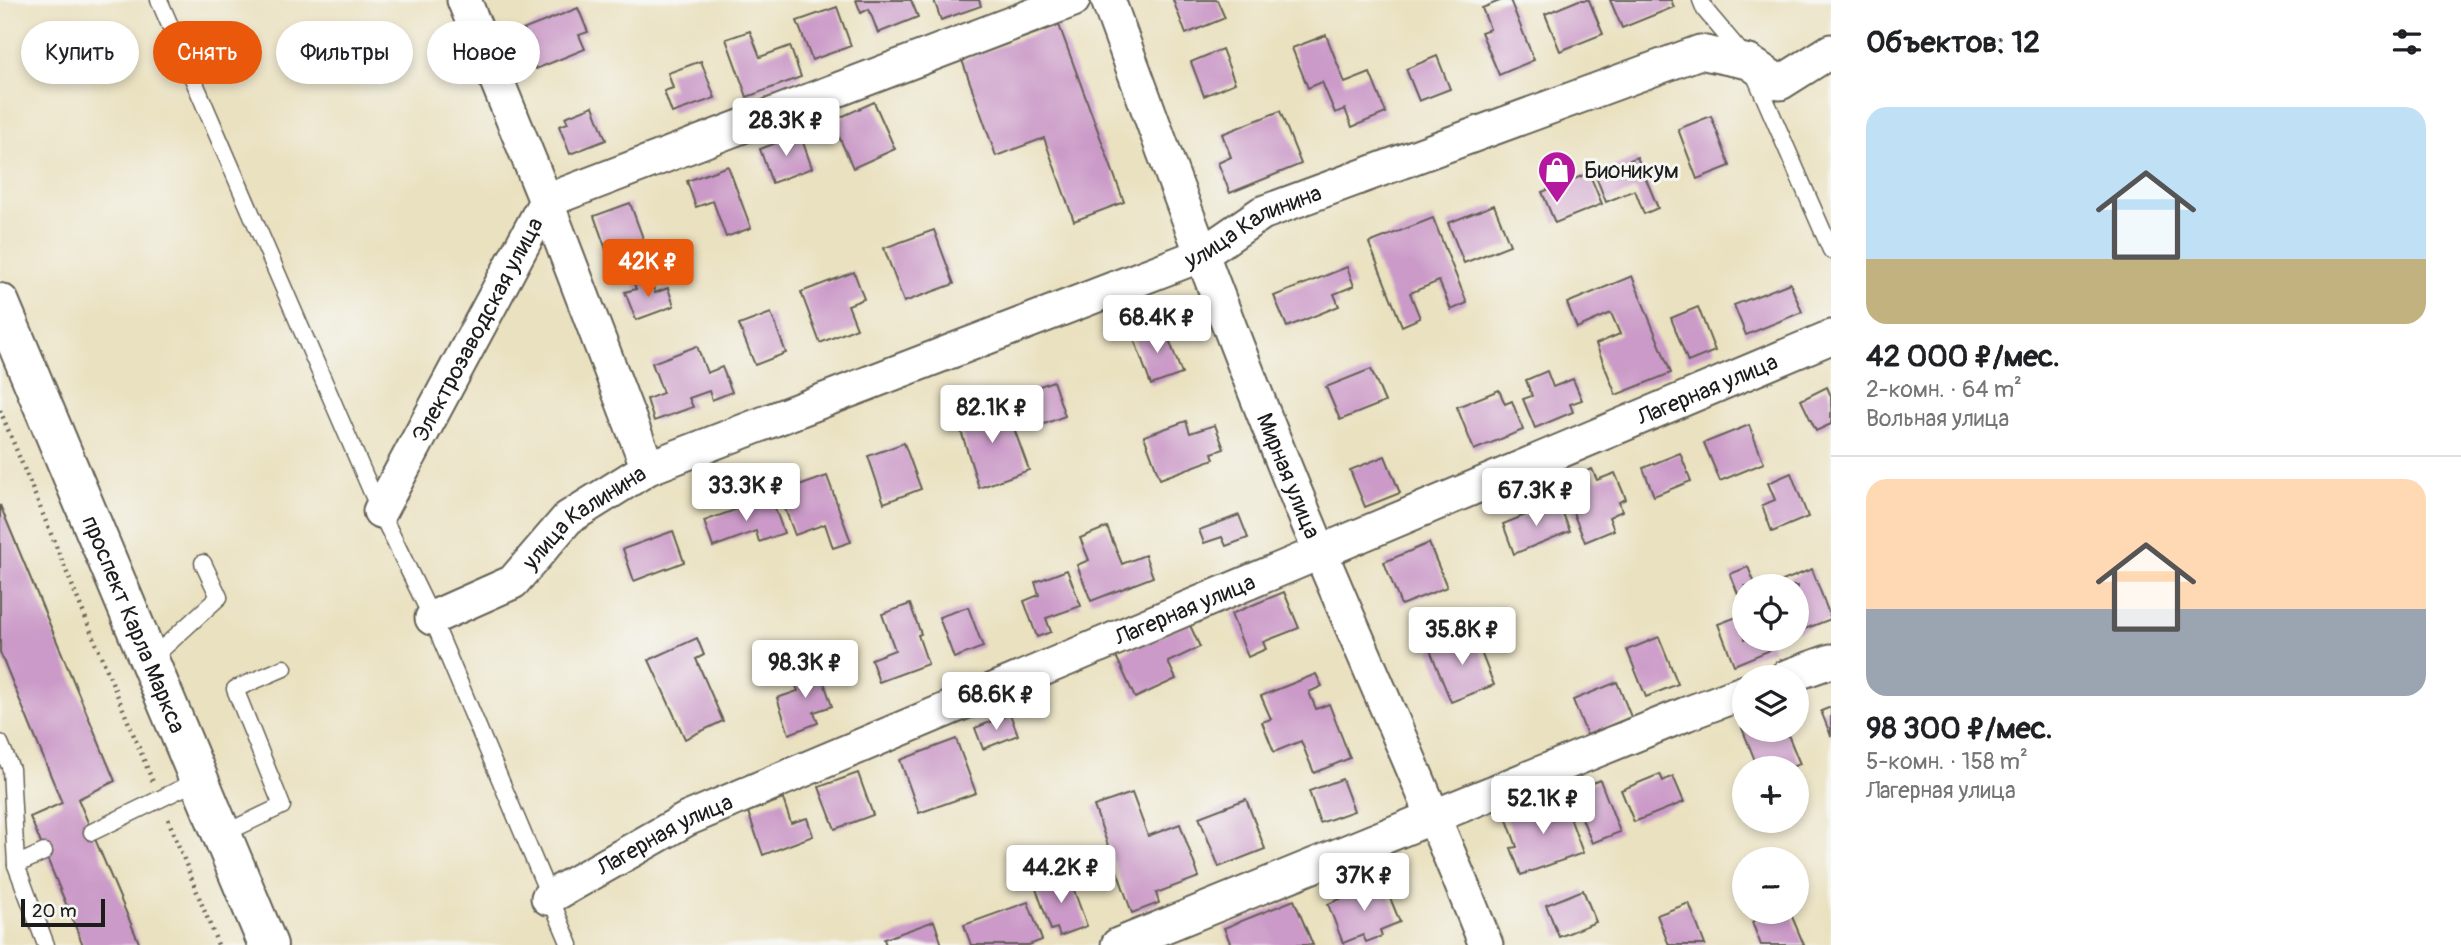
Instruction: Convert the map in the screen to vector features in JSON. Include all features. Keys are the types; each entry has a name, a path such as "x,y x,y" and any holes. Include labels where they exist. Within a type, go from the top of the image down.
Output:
{"street":[{"path":"464,0 546,201 648,468"},
{"name":"Электрозаводская улица","path":"380,511 546,201 1073,0"},
{"name":"Мирная улица","path":"1108,0 1201,256 1321,553 1435,816 1486,945"},
{"name":"улица Калинина","path":"432,618 513,582 568,518 648,468 1201,256 1262,213 1700,52 1749,62 1780,83 1831,51"},
{"name":"проспект Карла Маркса","path":"0,303 268,945"},
{"name":"Лагерная улица","path":"548,898 687,819 1831,337"},
{"path":"1809,669 1831,661"},
{"path":"1118,945 1732,697"}],"lane":[{"path":"159,0 380,511 432,618 570,945"},
{"path":"1701,0 1705,10 1749,62 1831,250"},
{"path":"149,661 219,597 203,564"},
{"path":"223,834 282,806 235,689 284,668"},
{"path":"0,743 11,769 16,865 46,945"},
{"path":"92,832 200,779"},
{"path":"16,865 44,852"}],"path":[{"path":"0,410 218,945"}],"building":[{"path":"856,0 911,0 918,17 878,33 869,9 861,13"},
{"path":"934,0 979,0 981,6 941,20"},
{"path":"1173,0 1217,0 1225,18 1186,34"},
{"path":"1502,0 1510,0 1534,60 1499,75 1481,32 1490,29 1482,8"},
{"path":"1579,0 1589,0 1603,34 1560,51 1545,14"},
{"path":"1610,0 1671,0 1674,7 1622,28"},
{"path":"837,7 851,46 812,60 797,21"},
{"path":"578,8 588,32 579,35 585,49 540,67 540,23"},
{"path":"1059,25 1124,202 1074,221 1044,138 996,156 962,60"},
{"path":"750,31 760,57 790,46 801,77 747,97 726,39"},
{"path":"1326,35 1345,83 1370,73 1386,113 1352,127 1345,109 1335,113 1322,82 1308,88 1292,48"},
{"path":"1222,49 1235,83 1204,96 1191,62"},
{"path":"1437,56 1450,89 1419,101 1406,69"},
{"path":"701,61 715,98 672,113 664,91 673,88 668,73"},
{"path":"874,102 895,149 853,168 832,121"},
{"path":"593,106 606,140 570,154 559,126 568,123 565,117"},
{"path":"1280,111 1301,164 1230,193 1218,163 1231,157 1222,134"},
{"path":"1711,116 1730,166 1697,179 1678,129"},
{"path":"800,134 812,168 772,183 760,149"},
{"path":"1637,157 1658,208 1644,214 1635,190 1606,202 1595,174"},
{"path":"728,166 751,228 726,237 713,201 696,207 687,181"},
{"path":"1589,173 1602,204 1555,223 1542,192"},
{"path":"630,203 644,241 608,255 594,216"},
{"path":"1494,205 1510,245 1464,263 1448,223"},
{"path":"1433,218 1467,303 1451,310 1439,281 1410,293 1420,318 1402,326 1369,243"},
{"path":"934,230 954,284 904,302 884,248"},
{"path":"1347,267 1354,286 1334,294 1339,306 1287,327 1274,296"},
{"path":"854,272 864,299 848,305 857,328 820,343 801,292"},
{"path":"649,275 655,293 668,288 674,306 636,320 625,292 636,289 633,281"},
{"path":"1632,276 1671,373 1616,395 1596,344 1620,334 1611,313 1577,328 1567,303"},
{"path":"1790,283 1802,312 1746,335 1734,305"},
{"path":"1698,307 1715,351 1688,362 1671,318"},
{"path":"771,313 786,353 755,365 739,325"},
{"path":"1154,325 1156,332 1165,329 1182,374 1151,385 1132,333"},
{"path":"697,346 707,373 722,367 732,392 712,400 709,391 689,398 693,407 654,421 647,399 663,393 652,363"},
{"path":"1371,369 1385,402 1340,420 1326,387"},
{"path":"1547,371 1553,387 1573,379 1582,400 1570,404 1573,412 1535,428 1523,399 1532,396 1526,380"},
{"path":"1053,381 1065,416 1034,428 1030,417 1025,419 1022,410 1027,408 1021,393"},
{"path":"1827,387 1831,396 1831,424 1816,431 1801,400"},
{"path":"1499,390 1505,404 1512,401 1523,430 1474,450 1457,407"},
{"path":"1004,401 1029,470 979,488 957,418"},
{"path":"1186,421 1190,433 1215,425 1224,449 1212,453 1214,459 1160,479 1144,436"},
{"path":"1749,425 1764,463 1720,481 1704,443"},
{"path":"904,443 921,489 884,503 868,456"},
{"path":"1680,453 1691,481 1654,496 1643,468"},
{"path":"1385,456 1400,493 1365,507 1350,470"},
{"path":"1592,469 1597,480 1615,473 1626,499 1619,502 1622,511 1609,517 1614,530 1585,542 1565,493 1578,488 1573,476"},
{"path":"1791,473 1808,517 1772,532 1762,505 1775,500 1768,483"},
{"path":"827,476 851,542 833,548 825,524 795,535 779,493"},
{"path":"771,497 784,533 759,542 756,531 713,547 704,521"},
{"path":"1558,502 1570,531 1514,554 1503,524"},
{"path":"0,505 115,781 78,799 140,945 83,945 30,817 62,803 0,652"},
{"path":"1239,515 1248,538 1226,546 1222,537 1204,543 1199,530"},
{"path":"1107,527 1122,564 1145,555 1153,577 1091,601 1077,565 1089,560 1080,538"},
{"path":"673,531 684,562 634,581 623,549"},
{"path":"1429,543 1447,587 1401,605 1384,562"},
{"path":"1748,567 1751,574 1732,574 1732,579 1730,574"},
{"path":"1812,569 1831,619 1809,627 1809,574 1800,574"},
{"path":"1067,570 1081,606 1046,618 1051,632 1037,637 1024,601 1039,595 1035,582"},
{"path":"1284,592 1299,628 1263,642 1266,649 1248,657 1231,614"},
{"path":"910,604 928,664 879,682 871,659 895,650 882,614"},
{"path":"968,607 983,647 954,658 939,617"},
{"path":"1732,619 1732,651 1768,651 1734,665 1718,624"},
{"path":"1189,623 1200,647 1168,662 1176,679 1135,698 1116,656"},
{"path":"1473,632 1494,685 1451,702 1430,650"},
{"path":"1659,637 1678,684 1646,697 1627,650"},
{"path":"697,638 704,655 696,659 723,721 685,739 649,660"},
{"path":"818,665 832,706 814,712 818,723 789,734 777,698 798,691 792,675"},
{"path":"1316,674 1322,686 1309,692 1316,709 1329,704 1350,758 1314,773 1301,741 1274,752 1262,722 1271,719 1261,696"},
{"path":"1617,682 1631,717 1587,735 1573,700"},
{"path":"1831,707 1831,736 1821,711"},
{"path":"1010,714 1018,735 983,749 975,728"},
{"path":"956,739 976,793 919,813 900,760"},
{"path":"1748,742 1791,742 1797,756 1753,756"},
{"path":"858,773 873,815 835,829 819,787"},
{"path":"1660,774 1663,781 1673,776 1684,802 1634,822 1621,790"},
{"path":"1342,779 1354,811 1320,823 1309,791"},
{"path":"1600,780 1620,832 1592,843 1577,806 1586,803 1580,788"},
{"path":"1132,793 1148,836 1180,824 1199,877 1156,893 1159,903 1132,913 1094,806"},
{"path":"1562,796 1583,853 1521,875 1511,848 1517,847 1506,817"},
{"path":"783,799 791,823 807,818 813,836 763,855 748,812"},
{"path":"1246,799 1265,849 1219,867 1199,817"},
{"path":"1068,874 1087,926 1060,936 1057,928 1051,930 1035,886"},
{"path":"1383,881 1400,922 1380,930 1382,936 1366,942 1363,935 1343,943 1328,904"},
{"path":"1583,890 1596,922 1559,937 1546,905"},
{"path":"1294,900 1313,945 1231,945 1224,928"},
{"path":"1028,902 1042,940 1029,945 971,945 964,925"},
{"path":"1689,903 1705,945 1669,945 1657,915"},
{"path":"934,921 942,945 886,945 884,939"},
{"path":"1753,924 1795,924 1804,945 1761,945"}],"place":[{"name":"Бионикум","path":"1557,204"}]}
